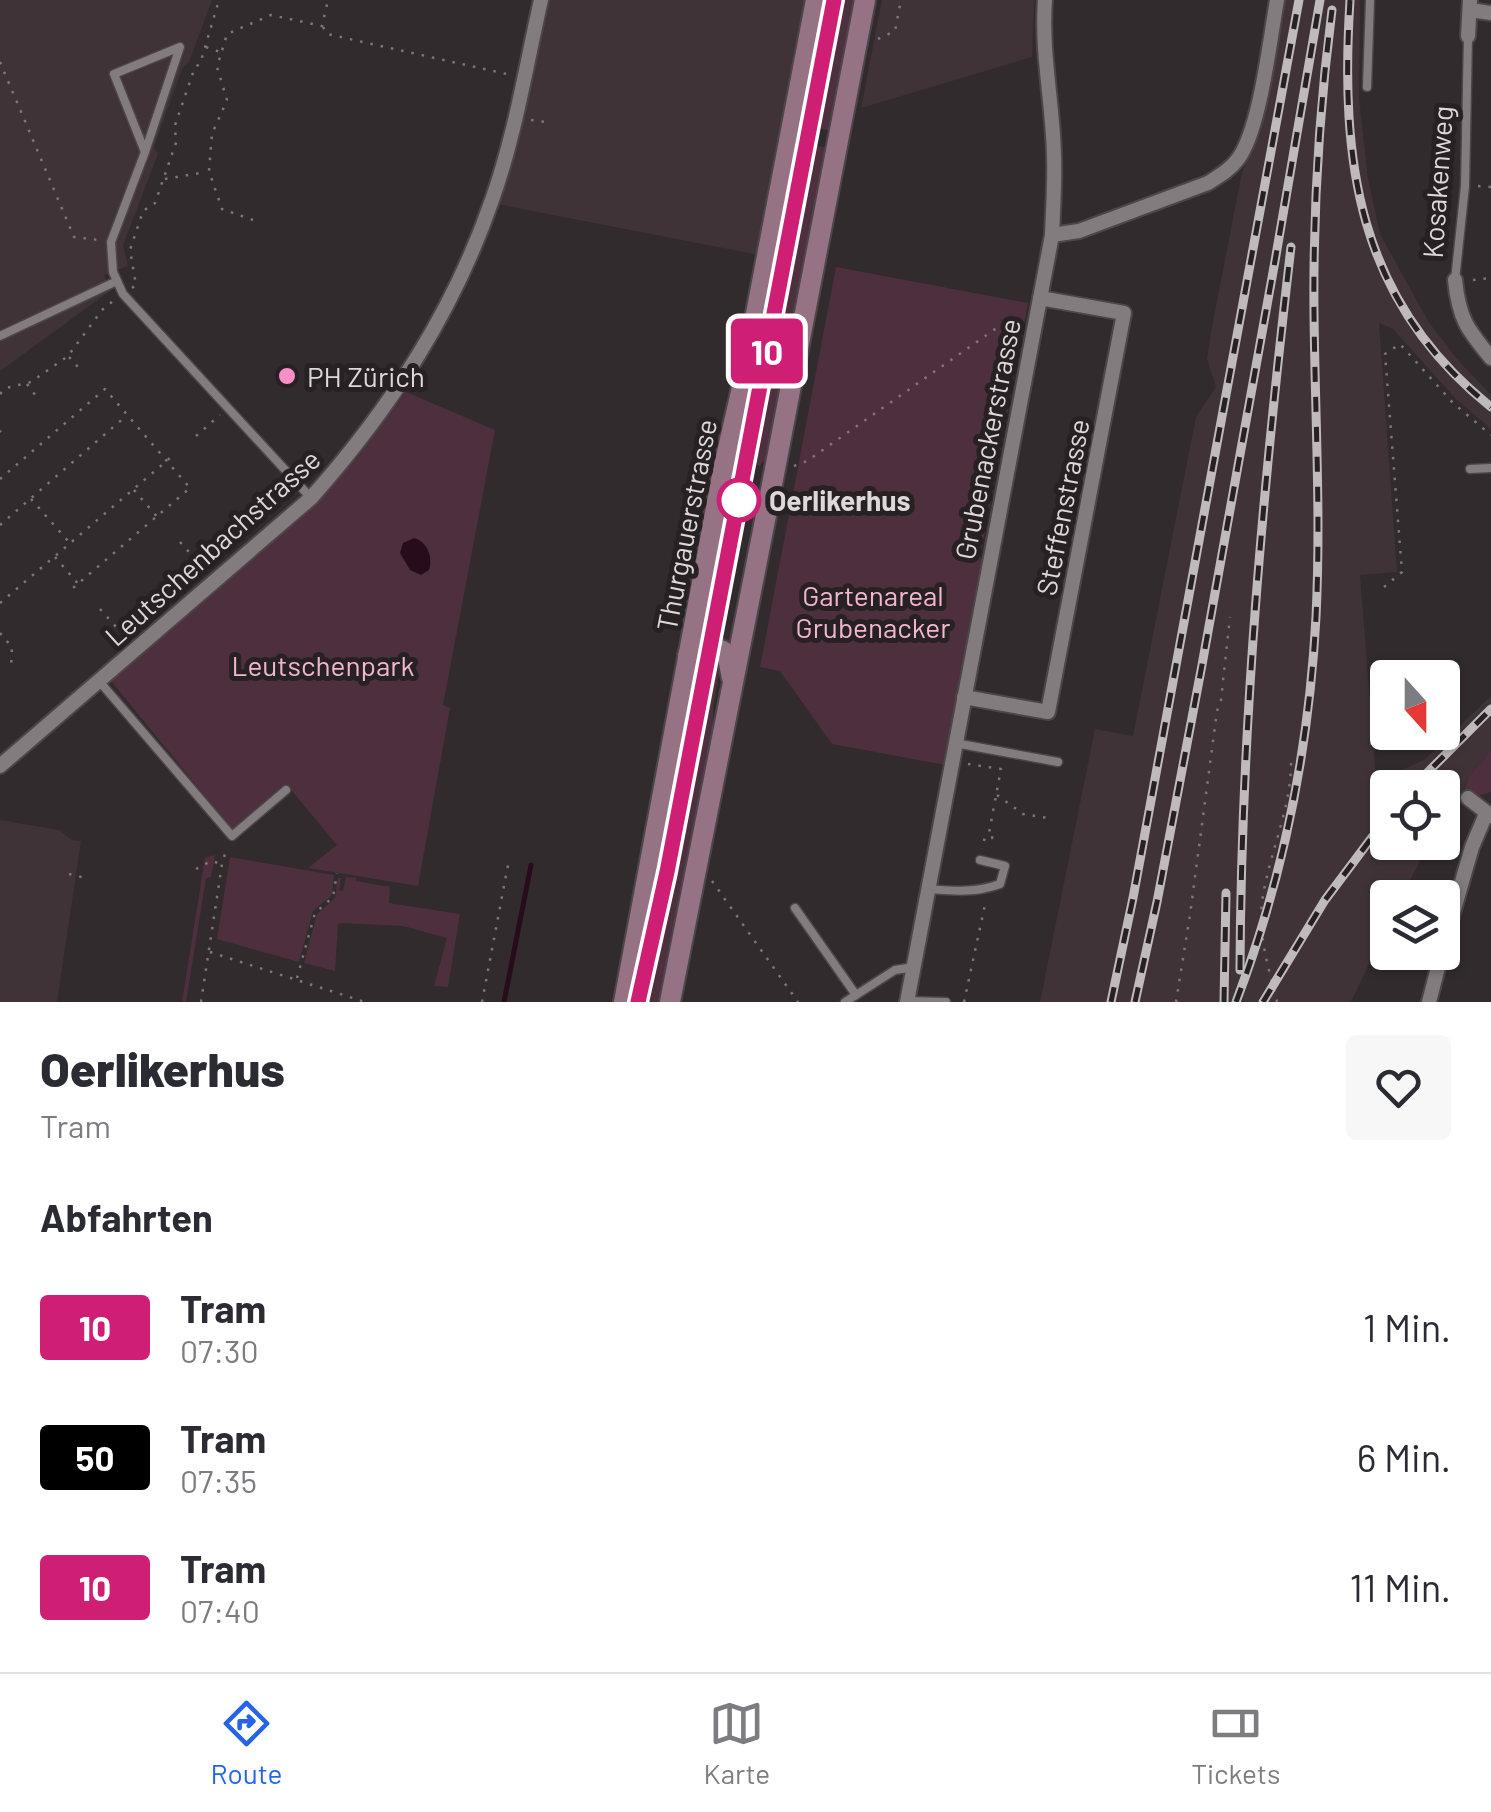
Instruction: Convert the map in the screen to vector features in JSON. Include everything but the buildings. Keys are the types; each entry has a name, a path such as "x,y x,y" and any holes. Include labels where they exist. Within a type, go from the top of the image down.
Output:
{"main road":[{"name":"Thurgauerstrasse","path":"624,1002 816,0"},
{"path":"670,1002 865,0"},
{"path":"688,655 704,647 722,651 728,658 733,684"}],"street":[{"name":"Leutschenbachstrasse","path":"0,766 311,498 353,450 412,368 467,266 494,197 541,0"},
{"name":"Grubenackerstrasse","path":"908,1001 1052,235 1054,156 1045,66 1045,0"},
{"path":"1052,235 1079,231 1208,184 1239,158 1253,128 1277,0"},
{"path":"1470,5 1491,13"},
{"name":"Kosakenweg","path":"1468,36 1470,5"},
{"name":"Kosakenweg","path":"1462,280 1458,306 1468,330 1491,358"},
{"name":"Steffenstrasse","path":"964,697 1048,712 1117,351 1124,313 1040,298"},
{"path":"1460,889 1472,847 1489,815 1468,798"},
{"path":"1430,1002 1438,970"}],"lane":[{"path":"1367,87 1370,0"},
{"name":"Kosakenweg","path":"1462,280 1468,36"},
{"path":"145,152 114,74 180,47 145,152 111,242 114,272 123,294 311,498"},
{"path":"0,339 117,280"},
{"path":"1470,469 1491,468"},
{"path":"100,682 232,836 286,790"},
{"path":"955,742 1058,762"},
{"path":"929,889 966,892 1000,884 1004,866 980,860"},
{"path":"795,908 856,995"},
{"path":"845,1002 895,970 914,967"},
{"path":"908,1001 946,1002"}],"path":[{"path":"0,394 6,388 27,383 68,356 102,310 136,285 130,250 143,211 155,204 177,140 174,128 195,66 200,64 206,47 219,0"},
{"path":"322,26 328,0"},
{"path":"871,42 895,31 901,0"},
{"path":"253,220 222,209 209,172 212,134 227,100 217,67 228,34 271,14 322,26 327,34 512,76"},
{"path":"206,47 222,52"},
{"path":"0,62 74,237 111,242"},
{"path":"530,119 546,122"},
{"path":"163,179 209,172"},
{"path":"1462,280 1491,278"},
{"path":"793,467 1008,320 1023,314 1036,316"},
{"path":"1384,587 1402,572 1385,354 1400,344 1453,402 1491,435"},
{"path":"68,356 78,368"},
{"path":"27,383 39,400"},
{"path":"0,480 105,390 190,488 73,588"},
{"path":"196,436 228,408"},
{"path":"0,525 128,415"},
{"path":"0,603 168,459"},
{"path":"133,489 158,517"},
{"path":"31,498 70,543"},
{"path":"180,542 204,570"},
{"path":"54,556 79,585"},
{"path":"100,609 126,638"},
{"path":"1176,1002 1230,617"},
{"path":"0,633 12,647 11,668"},
{"path":"1277,1002 1261,920 1290,789 1291,756"},
{"path":"952,761 1001,770 989,833 993,834 992,838 985,836 980,860"},
{"path":"996,794 1023,814 1048,818"},
{"path":"201,1002 222,864 232,836"},
{"path":"196,869 210,862 222,864"},
{"path":"482,1002 508,865"},
{"path":"297,980 315,912 333,897 337,873"},
{"path":"68,874 85,878"},
{"path":"710,877 798,1002"},
{"path":"964,1002 988,888"},
{"path":"209,951 365,1002"}],"shaded area":[{"path":"0,0 212,0 189,62 182,69 154,147 158,154 123,245 128,266 104,275 110,291 0,371"},
{"path":"548,0 808,0 759,255 497,204"},
{"path":"882,0 1034,0 1032,57 861,108"},
{"path":"1285,0 1360,0 1359,98 1368,179 1380,234 1428,321 1491,395 1491,429 1456,399 1393,329 1379,323 1397,572 1360,575 1370,750 1374,750 1375,770 1370,770 1370,860 1421,860 1410,880 1370,880 1370,961 1351,1002 1040,1002 1095,729 1133,736 1196,417 1216,387 1207,359 1242,172 1260,134"},
{"path":"414,538 423,543 430,556 429,570 421,575 410,570 400,553 403,543"},
{"path":"1491,696 1491,750 1469,777 1460,797 1460,770 1402,770 1424,760 1434,750 1460,750 1460,726"},
{"path":"0,820 59,830 72,840 81,841 57,1002 0,1002"}],"green space":[{"path":"823,0 856,0 831,131 800,124"},
{"path":"797,142 828,148 766,466 763,461 760,466 739,462 738,456 733,460"},
{"name":"Gartenareal Grubenacker","path":"836,267 1028,303 980,558 985,560 945,765 832,744 780,671 760,667"},
{"name":"Leutschenpark","path":"406,392 495,430 443,705 450,708 418,886 308,868 337,845 286,784 232,829 111,681 299,520 357,458"},
{"path":"721,662 713,707 714,733 662,1002 632,1002 694,668"},
{"path":"1491,750 1491,792 1474,797 1464,789"},
{"path":"215,855 211,877 206,878 186,1002 182,1002 205,858"},
{"path":"230,857 334,875 332,895 313,911 299,962 217,939"},
{"path":"346,877 390,887 389,903 460,914 448,987 434,986 447,938 403,926 340,923 335,971 304,963 317,914 335,898 338,878 339,890 343,891"}],"waterway":[{"path":"504,1002 531,865"}],"tram line":[{"path":"638,1002 667,872 834,0"},
{"name":"10","path":"638,1002 667,872 834,0"}],"railway":[{"path":"1111,1002 1299,0"},
{"path":"1135,1002 1202,665 1320,0"},
{"path":"1350,0 1349,116 1366,224 1385,274 1411,321 1446,365 1491,407"},
{"path":"1236,1002 1280,861 1300,764 1312,666 1318,541 1315,237 1320,124 1332,10"},
{"path":"1240,970 1244,789 1255,608 1291,247"},
{"path":"1430,770 1491,709"},
{"path":"1263,1002 1325,900 1370,840"},
{"path":"1224,1002 1226,893"}],"place":[{"name":"PH Zürich","path":"287,376"},
{"name":"Oerlikerhus","path":"739,500"}]}
